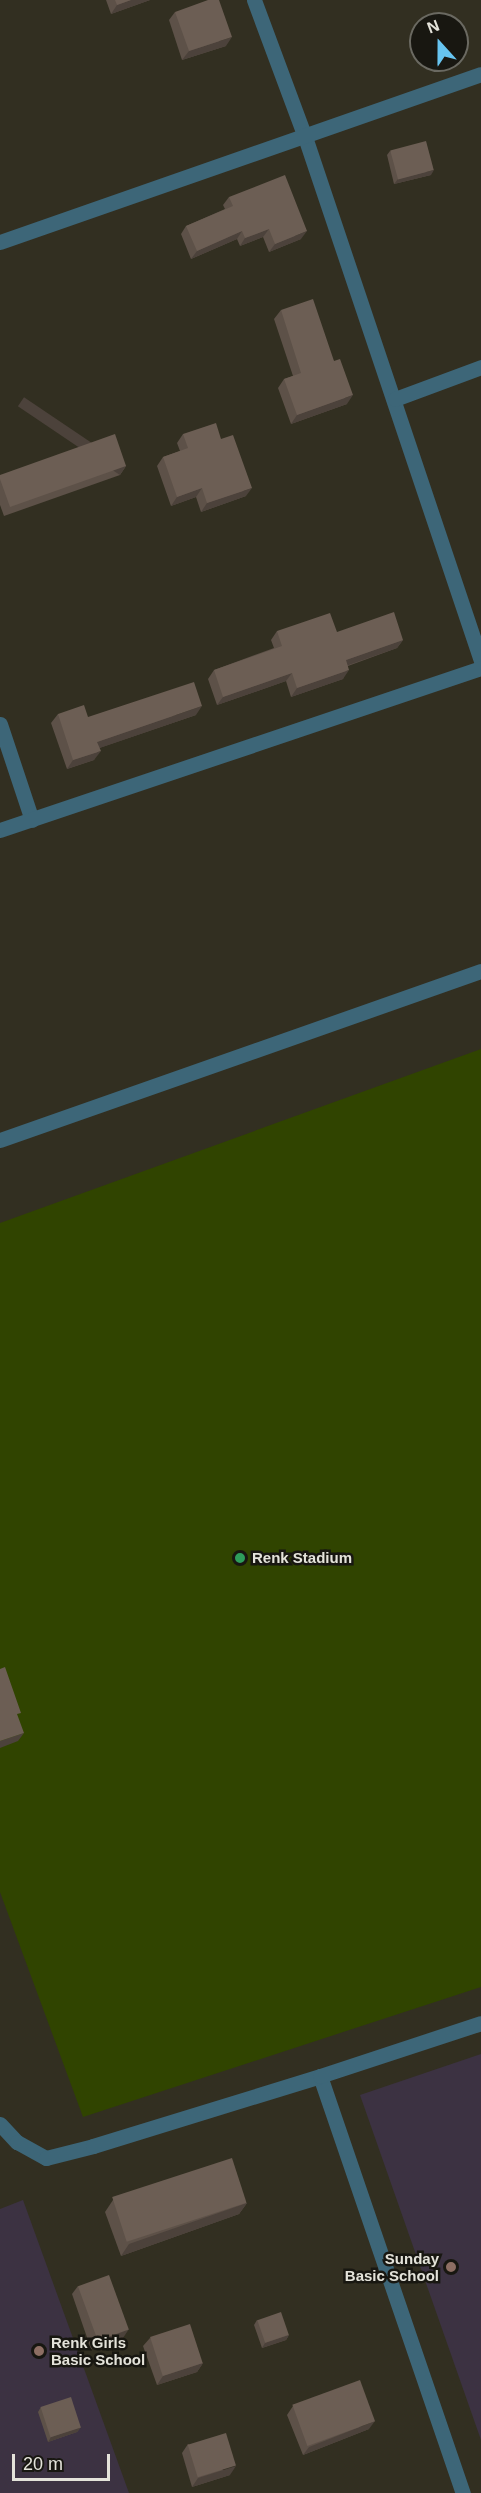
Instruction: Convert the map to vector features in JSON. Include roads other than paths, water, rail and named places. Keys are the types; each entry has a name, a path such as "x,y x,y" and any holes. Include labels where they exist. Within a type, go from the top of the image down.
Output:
{"street":[{"path":"254,0 305,137 395,399 481,661"},
{"path":"0,242 481,74"},
{"path":"395,399 481,368"},
{"path":"0,830 481,668"},
{"path":"0,724 32,820"},
{"path":"0,1140 481,971"},
{"path":"0,2124 17,2142 46,2158 93,2146 320,2076 481,2023"},
{"path":"320,2076 463,2493"}],"place":[{"name":"Renk Stadium","path":"240,1558"},
{"name":"Sunday Basic School","path":"451,2267"},
{"name":"Renk Girls Basic School","path":"39,2351"}]}
